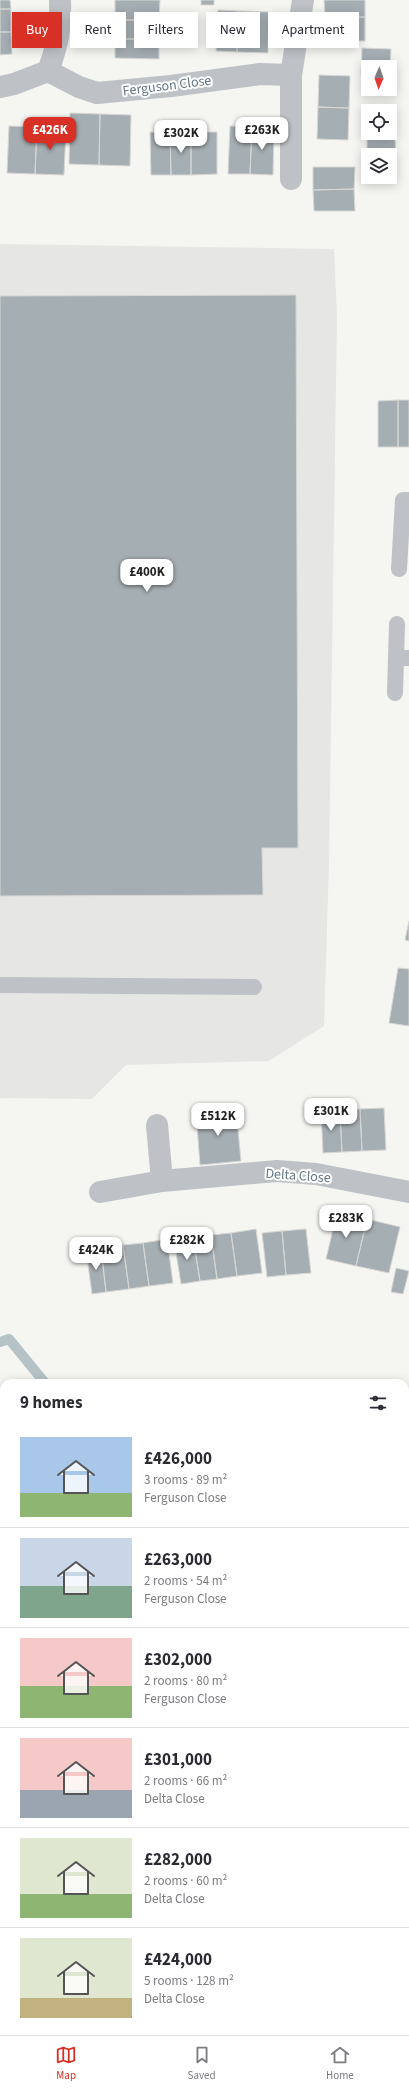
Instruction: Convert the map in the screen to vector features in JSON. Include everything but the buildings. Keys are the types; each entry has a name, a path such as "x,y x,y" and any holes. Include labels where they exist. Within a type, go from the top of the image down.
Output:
{"street":[{"path":"0,87 14,84 48,71 56,50 61,25 60,0"},
{"path":"292,179 291,75 303,0"},
{"name":"Ferguson Close","path":"48,71 79,87 97,93 171,86 260,74 291,75"},
{"path":"157,1125 162,1181"},
{"name":"Delta Close","path":"100,1192 162,1181 277,1171 316,1174 409,1192"}],"lane":[{"path":"399,568 403,500 409,500"},
{"path":"395,693 403,658 397,624"},
{"path":"0,985 254,987"}],"shaded area":[{"path":"0,244 334,249 337,316 329,863 324,1026 269,1061 126,1065 92,1099 0,1098"}],"waterway":[{"path":"0,1342 9,1339 42,1379"}]}
